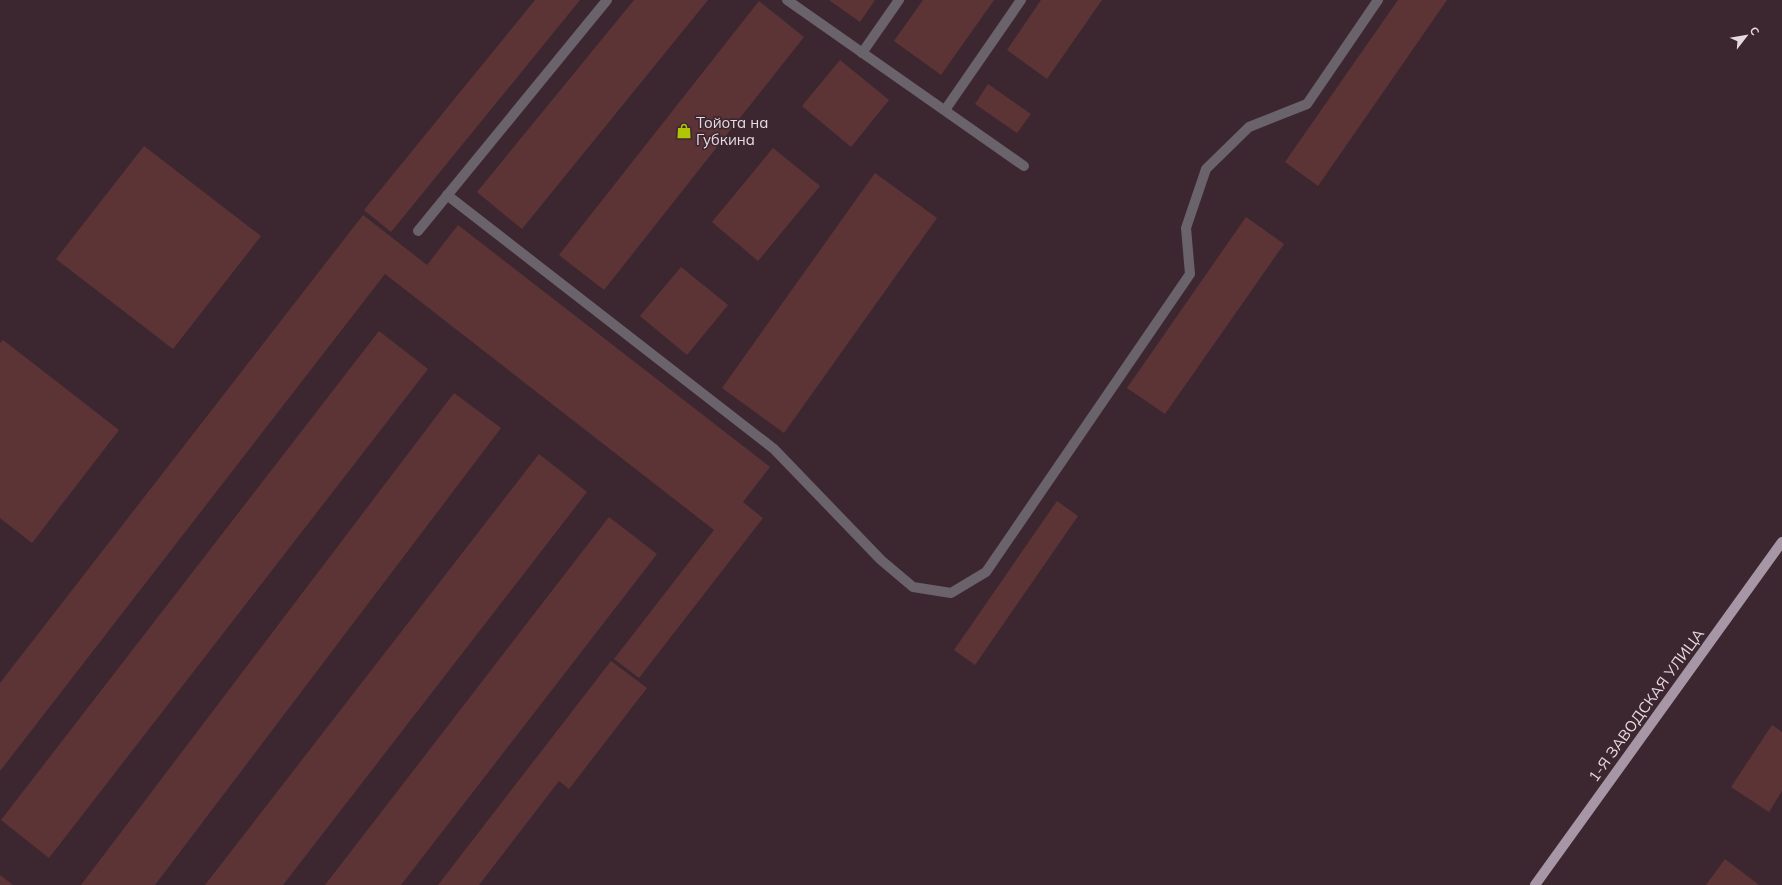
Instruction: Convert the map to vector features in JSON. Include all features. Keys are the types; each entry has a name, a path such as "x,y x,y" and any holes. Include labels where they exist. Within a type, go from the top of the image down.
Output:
{"main road":[{"name":"1-Я ЗАВОДСКАЯ УЛИЦА","path":"1535,885 1782,542"}],"lane":[{"path":"418,231 607,0"},
{"path":"787,0 1024,166"},
{"path":"862,53 899,0"},
{"path":"945,110 1021,0"},
{"path":"447,195 774,449 881,560 913,587 951,593 986,572 1190,274 1186,228 1206,169 1249,127 1307,104 1378,0"}],"building":[{"path":"535,0 580,0 391,232 364,210"},
{"path":"634,0 708,0 522,229 477,192"},
{"path":"829,0 875,0 860,22"},
{"path":"923,0 994,0 941,75 894,41"},
{"path":"1041,0 1102,0 1047,79 1007,50"},
{"path":"1398,0 1447,0 1318,186 1285,162"},
{"path":"759,1 804,37 604,290 559,255"},
{"path":"840,60 889,100 851,147 802,106"},
{"path":"988,84 1031,114 1017,133 975,104"},
{"path":"144,146 261,236 173,349 56,259"},
{"path":"773,148 820,186 758,261 712,222"},
{"path":"875,173 937,218 784,433 722,388"},
{"path":"363,215 427,265 458,225 770,467 743,502 763,518 639,678 614,659 714,530 385,274 0,771 0,683"},
{"path":"1246,217 1284,244 1165,414 1127,388"},
{"path":"681,267 728,305 687,355 640,316"},
{"path":"379,331 428,369 49,858 1,820"},
{"path":"3,340 119,430 32,543 0,518 0,343"},
{"path":"454,393 501,428 155,885 81,885"},
{"path":"539,454 587,492 283,885 205,885"},
{"path":"1057,501 1078,516 975,665 954,650"},
{"path":"609,517 657,554 401,885 325,885"},
{"path":"611,661 647,688 569,789 559,781 479,885 438,885"},
{"path":"1772,725 1782,732 1782,791 1769,812 1731,787"},
{"path":"1725,859 1759,885 1706,885"},
{"path":"0,875 13,885 0,885"}],"place":[{"name":"Тойота на Губкина","path":"684,131"}]}
